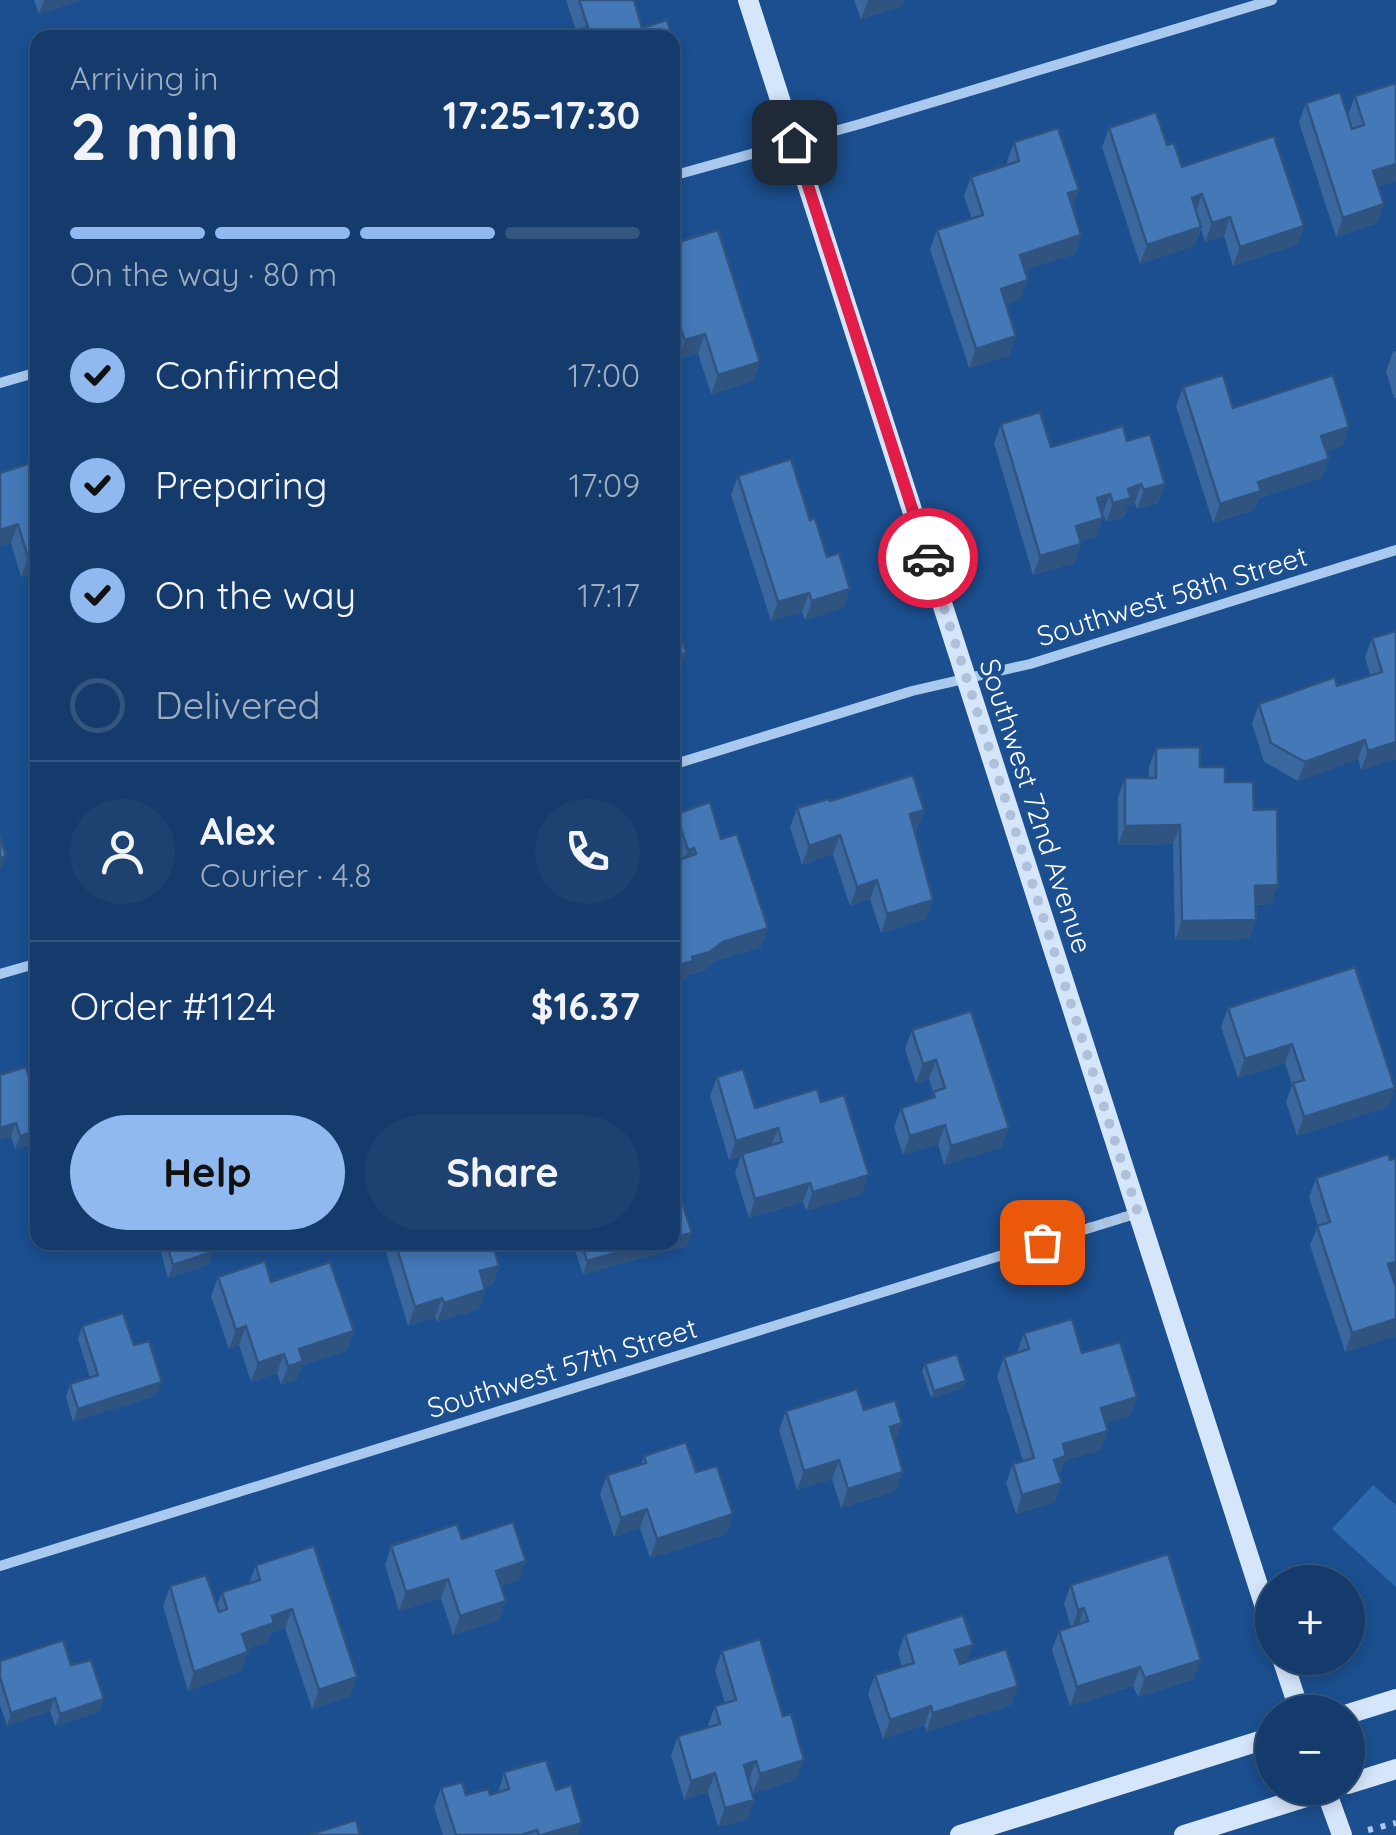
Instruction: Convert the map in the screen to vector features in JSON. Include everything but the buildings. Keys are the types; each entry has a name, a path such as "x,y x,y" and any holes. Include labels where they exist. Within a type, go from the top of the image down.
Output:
{"street":[{"name":"Southwest 72nd Avenue","path":"748,0 1255,1577"},
{"path":"680,174 1272,0"},
{"path":"0,384 30,375"},
{"name":"Southwest 58th Street","path":"680,763 912,691 1030,664 1396,550"},
{"path":"0,974 30,965"},
{"name":"Southwest 57th Street","path":"0,1566 1138,1213"},
{"path":"1365,1709 1396,1699"},
{"path":"960,1835 1255,1743"},
{"path":"1365,1778 1396,1768"},
{"path":"1184,1835 1277,1805"},
{"path":"1334,1805 1342,1835"}],"shaded area":[{"path":"1373,1485 1396,1505 1396,1587 1332,1529"}],"way so far":[{"path":"928,558 1138,1213 1042,1242"}],"route":[{"path":"794,142 928,558"}]}
